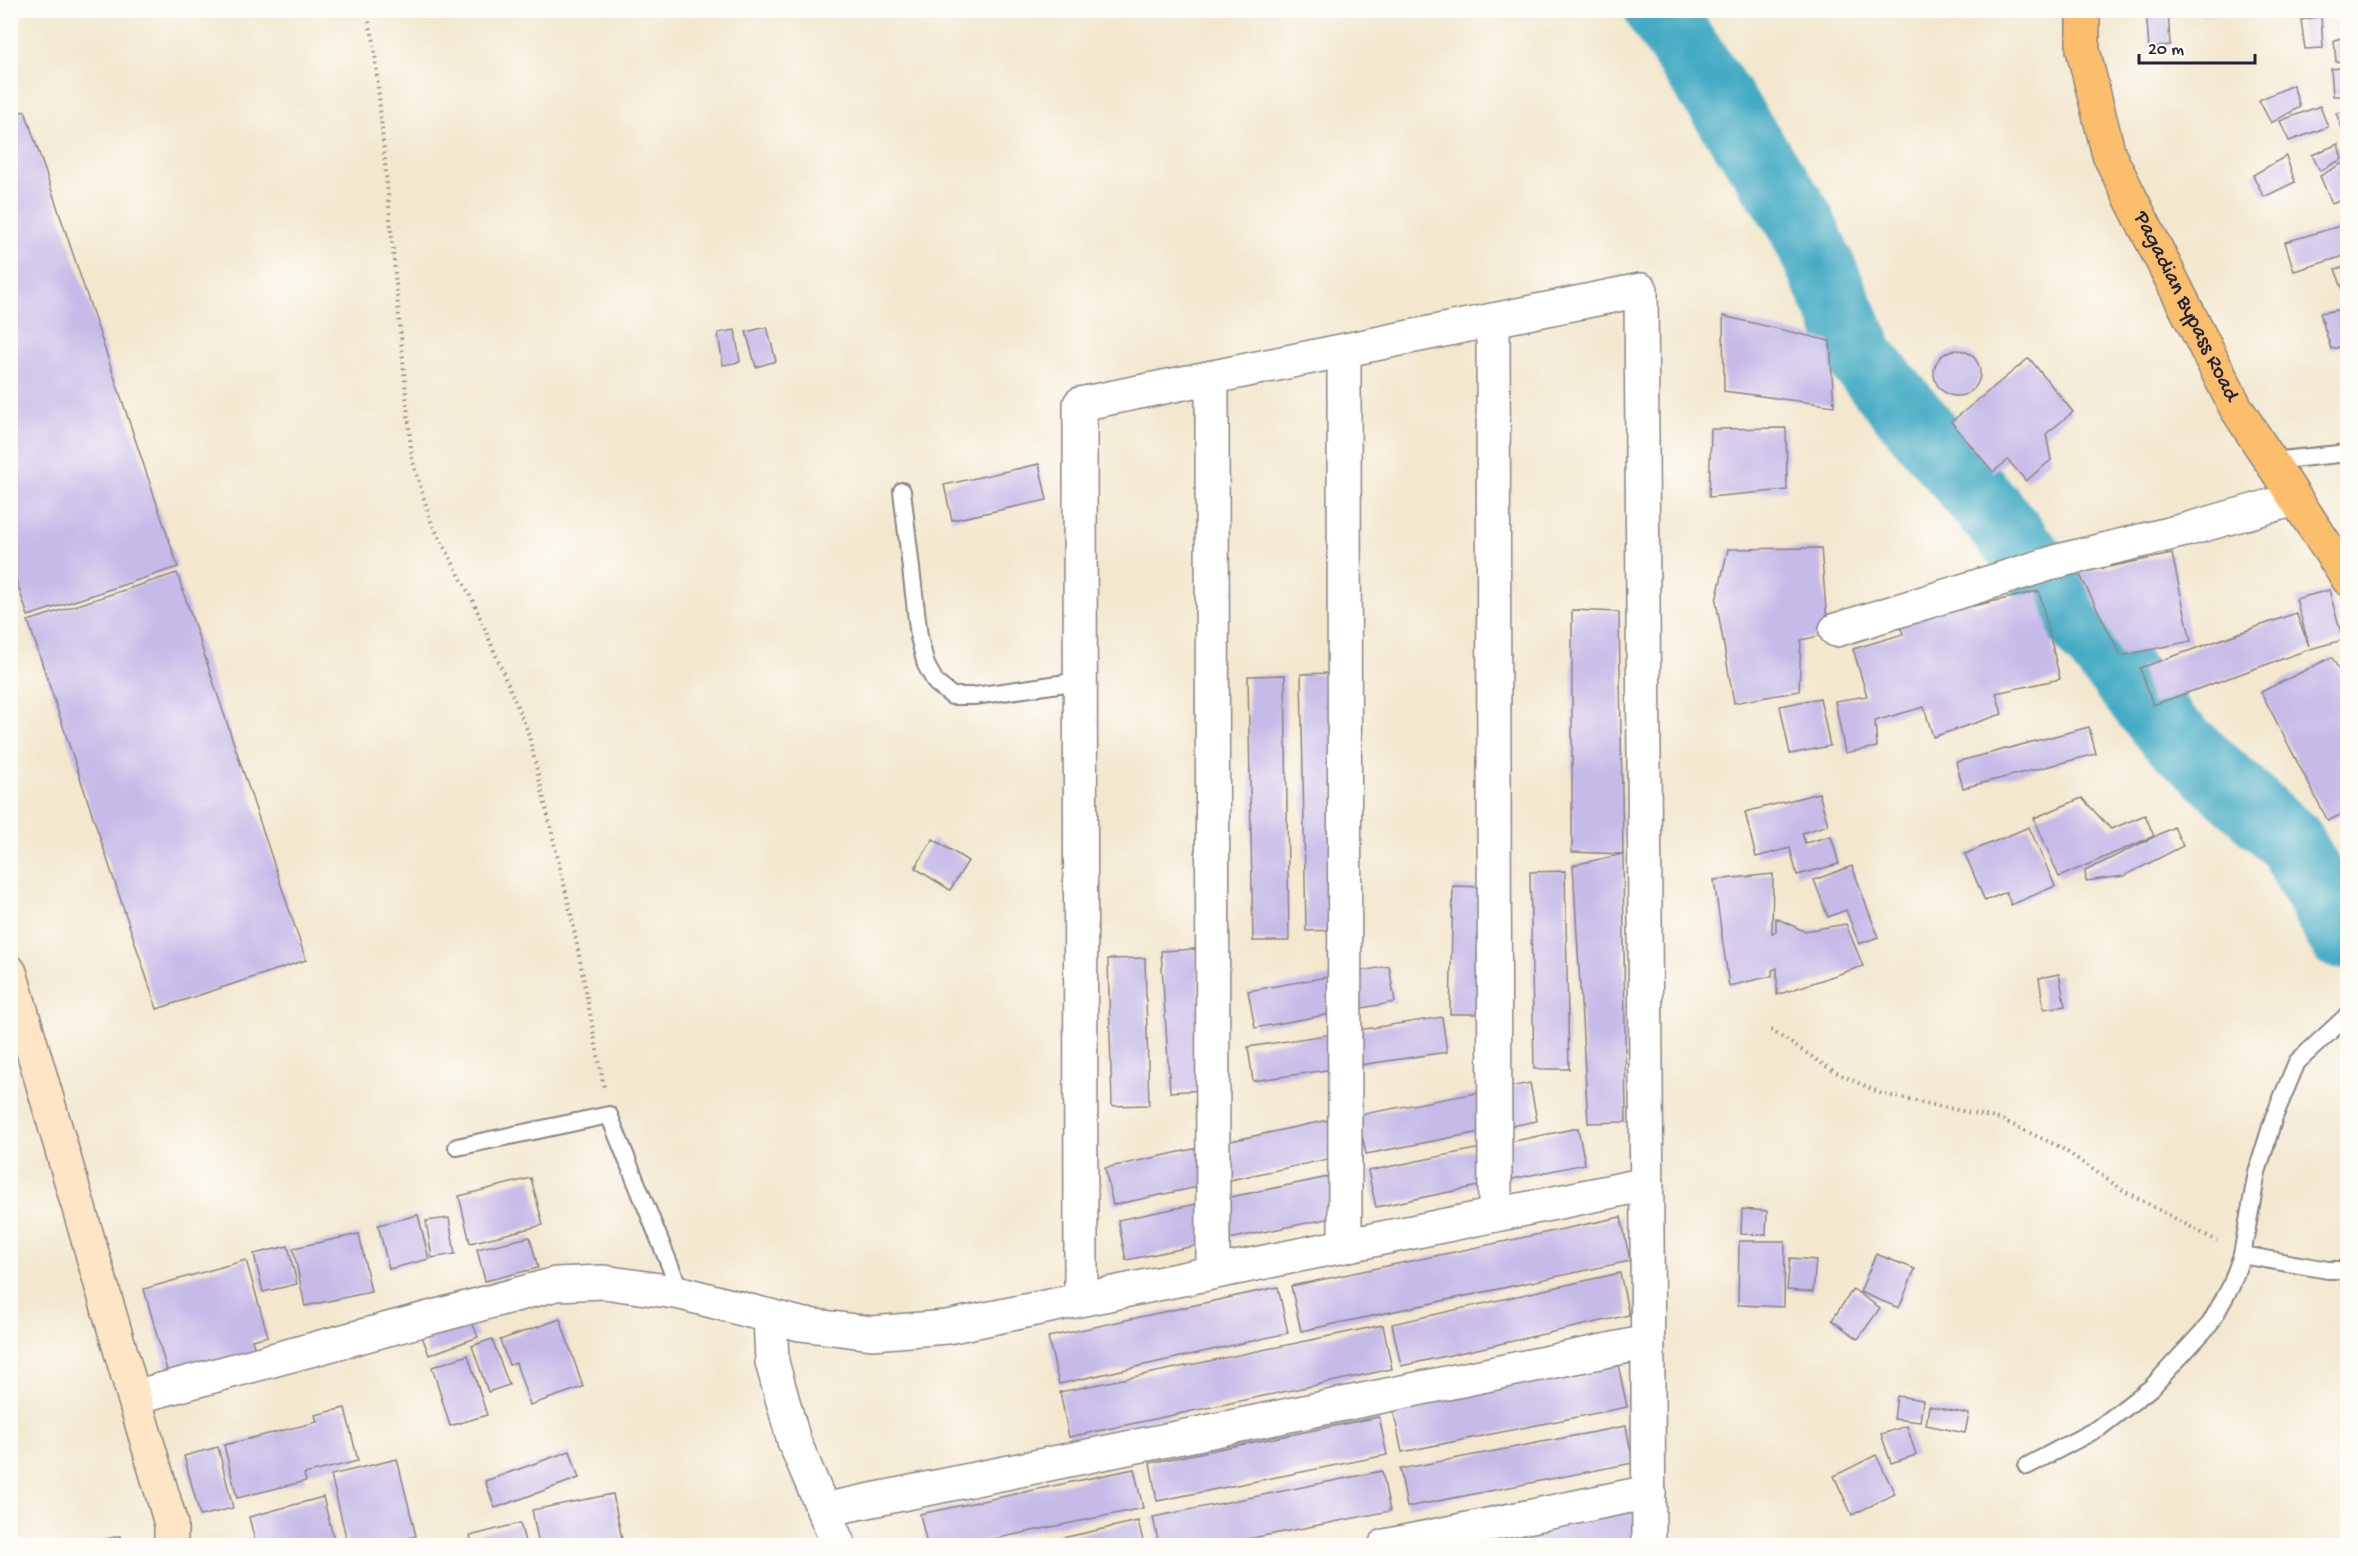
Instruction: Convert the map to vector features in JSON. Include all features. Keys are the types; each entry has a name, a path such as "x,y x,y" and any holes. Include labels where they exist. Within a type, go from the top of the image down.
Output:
{"highway":[{"name":"Pagadian Bypass Road","path":"2084,10 2083,50 2109,155 2236,408 2348,579"}],"street":[{"path":"1081,1299 1080,404 1641,290 1649,1545"},
{"path":"1493,320 1495,1215"},
{"path":"1344,351 1345,1246"},
{"path":"1212,377 1214,1272"},
{"path":"1836,630 2062,560 2189,529 2295,499"},
{"path":"10,972 171,1524 171,1545"},
{"path":"135,1397 556,1284 604,1282 681,1293 800,1323 872,1333 947,1327 1647,1184"},
{"path":"770,1316 772,1362 794,1441 839,1545"},
{"path":"823,1510 1648,1342"},
{"path":"1385,1545 1649,1492"}],"lane":[{"path":"2271,461 2348,453"},
{"path":"902,491 919,637 926,665 936,683 952,696 974,696 1080,681"},
{"path":"2027,1466 2099,1428 2152,1387 2210,1324 2231,1286 2242,1254 2257,1172 2274,1117 2297,1062 2348,1016"},
{"path":"458,1147 609,1115 681,1293"},
{"path":"2242,1254 2328,1270 2348,1270"}],"path":[{"path":"366,10 375,54 412,459 431,522 474,603 528,732 571,914 609,1115"},
{"path":"1771,1030 1835,1072 1882,1094 2000,1119 2060,1147 2124,1191 2242,1254"}],"building":[{"path":"2146,10 2168,10 2170,45 2149,49"},
{"path":"2201,10 2223,10 2223,11 2202,16"},
{"path":"2321,16 2323,48 2305,49 2301,20"},
{"path":"2348,36 2348,60 2336,62 2334,40"},
{"path":"2348,67 2348,96 2333,96 2331,69"},
{"path":"2293,85 2300,107 2271,123 2259,100"},
{"path":"2320,106 2328,127 2289,141 2280,121"},
{"path":"2348,110 2348,130 2343,130 2336,113"},
{"path":"25,111 178,567 28,616 10,562 10,116"},
{"path":"2338,144 2342,159 2320,171 2312,155"},
{"path":"2286,156 2295,182 2264,197 2253,175"},
{"path":"2348,160 2348,197 2332,204 2320,176"},
{"path":"2347,224 2348,255 2294,271 2285,242"},
{"path":"2348,266 2348,301 2347,301 2335,269"},
{"path":"2348,308 2348,345 2331,349 2320,313"},
{"path":"1723,316 1830,341 1834,406 1724,391"},
{"path":"767,327 776,361 756,367 746,332"},
{"path":"735,330 740,362 723,365 718,333"},
{"path":"1957,350 1973,357 1980,373 1973,389 1957,396 1941,389 1934,373 1941,357"},
{"path":"2029,358 2073,412 2046,434 2051,460 2026,481 2008,460 1993,472 1951,422"},
{"path":"1786,428 1787,490 1709,497 1711,429"},
{"path":"1039,464 1047,500 952,520 944,485"},
{"path":"1821,548 1828,634 1801,640 1799,691 1734,703 1716,601 1728,549"},
{"path":"2172,554 2191,641 2121,656 2079,573"},
{"path":"177,573 306,960 157,1009 28,621"},
{"path":"2329,590 2343,640 2310,649 2153,705 2140,668 2296,613 2309,646 2296,599"},
{"path":"2039,591 2060,679 1996,693 2002,714 1933,737 1924,707 1875,721 1877,747 1845,753 1835,701 1867,696 1853,649 1903,634 1898,619 1971,597 1973,606"},
{"path":"1572,610 1619,612 1623,854 1572,852"},
{"path":"2332,657 2348,688 2348,811 2328,821 2261,692"},
{"path":"1332,673 1337,930 1306,931 1301,674"},
{"path":"1285,675 1289,941 1253,941 1248,676"},
{"path":"1820,698 1830,746 1790,754 1780,706"},
{"path":"2089,727 2096,754 1963,788 1956,762"},
{"path":"1819,793 1828,825 1802,833 1805,843 1831,836 1839,864 1797,875 1790,848 1756,857 1745,812"},
{"path":"2082,798 2111,829 2145,815 2154,836 2059,877 2034,818"},
{"path":"2029,827 2055,886 2011,905 2006,892 1985,901 1965,854"},
{"path":"2174,827 2183,846 2124,876 2086,881 2085,871"},
{"path":"933,839 968,861 950,890 915,868"},
{"path":"1623,854 1626,1122 1588,1123 1573,865"},
{"path":"1852,866 1878,937 1859,944 1846,910 1828,917 1814,880"},
{"path":"1565,871 1569,1069 1534,1069 1530,872"},
{"path":"1773,874 1772,933 1776,932 1776,918 1804,931 1846,924 1863,966 1777,995 1777,968 1772,970 1772,976 1729,986 1714,880"},
{"path":"1453,886 1484,887 1482,1014 1450,1014"},
{"path":"1196,949 1205,1090 1170,1092 1161,951"},
{"path":"1145,958 1149,1105 1112,1106 1108,959"},
{"path":"1389,966 1395,1002 1255,1028 1248,991"},
{"path":"2059,974 2065,1006 2044,1009 2039,978"},
{"path":"1442,1017 1447,1052 1253,1081 1248,1047"},
{"path":"1530,1083 1537,1121 1366,1154 1358,1115"},
{"path":"1347,1116 1356,1153 1113,1205 1105,1168"},
{"path":"1578,1128 1585,1164 1376,1207 1368,1171"},
{"path":"1353,1172 1361,1212 1126,1260 1118,1220"},
{"path":"531,1178 543,1225 470,1243 459,1196"},
{"path":"1742,1209 1767,1211 1766,1235 1741,1234"},
{"path":"418,1215 429,1259 389,1269 378,1225"},
{"path":"1621,1217 1630,1261 1301,1331 1291,1286"},
{"path":"449,1218 455,1254 432,1258 426,1221"},
{"path":"359,1234 371,1292 305,1306 293,1248"},
{"path":"530,1237 538,1268 485,1281 477,1249"},
{"path":"1739,1241 1785,1241 1784,1307 1738,1305"},
{"path":"288,1246 297,1284 263,1292 254,1254"},
{"path":"1876,1254 1915,1269 1899,1308 1860,1292"},
{"path":"1790,1258 1816,1260 1813,1292 1787,1290"},
{"path":"246,1260 268,1336 252,1340 256,1353 169,1378 144,1289"},
{"path":"1620,1273 1629,1315 1401,1366 1392,1324"},
{"path":"1278,1287 1288,1333 1059,1384 1048,1337"},
{"path":"1853,1289 1880,1308 1858,1339 1832,1320"},
{"path":"468,1312 478,1337 429,1355 420,1331"},
{"path":"560,1319 583,1387 530,1405 516,1363 509,1365 500,1340"},
{"path":"1383,1325 1392,1369 1069,1437 1060,1392"},
{"path":"492,1339 509,1385 488,1392 472,1346"},
{"path":"468,1355 487,1415 450,1426 432,1367"},
{"path":"1618,1364 1627,1407 1402,1452 1393,1409"},
{"path":"1897,1396 1923,1400 1920,1422 1894,1419"},
{"path":"1929,1406 1969,1414 1965,1433 1926,1425"},
{"path":"345,1408 358,1461 304,1474 306,1481 237,1498 224,1445 317,1422 315,1415"},
{"path":"1379,1417 1387,1455 1157,1501 1150,1463"},
{"path":"1626,1426 1633,1463 1407,1507 1400,1469"},
{"path":"1907,1426 1916,1455 1891,1463 1881,1434"},
{"path":"218,1447 233,1508 200,1516 184,1456"},
{"path":"570,1451 579,1478 495,1508 485,1481"},
{"path":"1876,1455 1895,1494 1852,1515 1834,1476"},
{"path":"397,1459 416,1536 376,1545 348,1545 331,1475"},
{"path":"1134,1469 1143,1508 965,1545 927,1545 920,1514"},
{"path":"1382,1471 1390,1511 1217,1545 1159,1545 1153,1517"},
{"path":"613,1494 623,1545 539,1545 532,1510"},
{"path":"323,1497 335,1544 256,1545 249,1517"},
{"path":"1632,1506 1640,1545 1443,1545"},
{"path":"1138,1521 1144,1545 1032,1545"},
{"path":"520,1523 526,1545 473,1545 470,1536"},
{"path":"120,1536 122,1545 90,1545 89,1543"}],"waterway":[{"path":"1659,10 1799,219 1863,360 1993,514 2169,732 2291,842 2341,935"}]}
